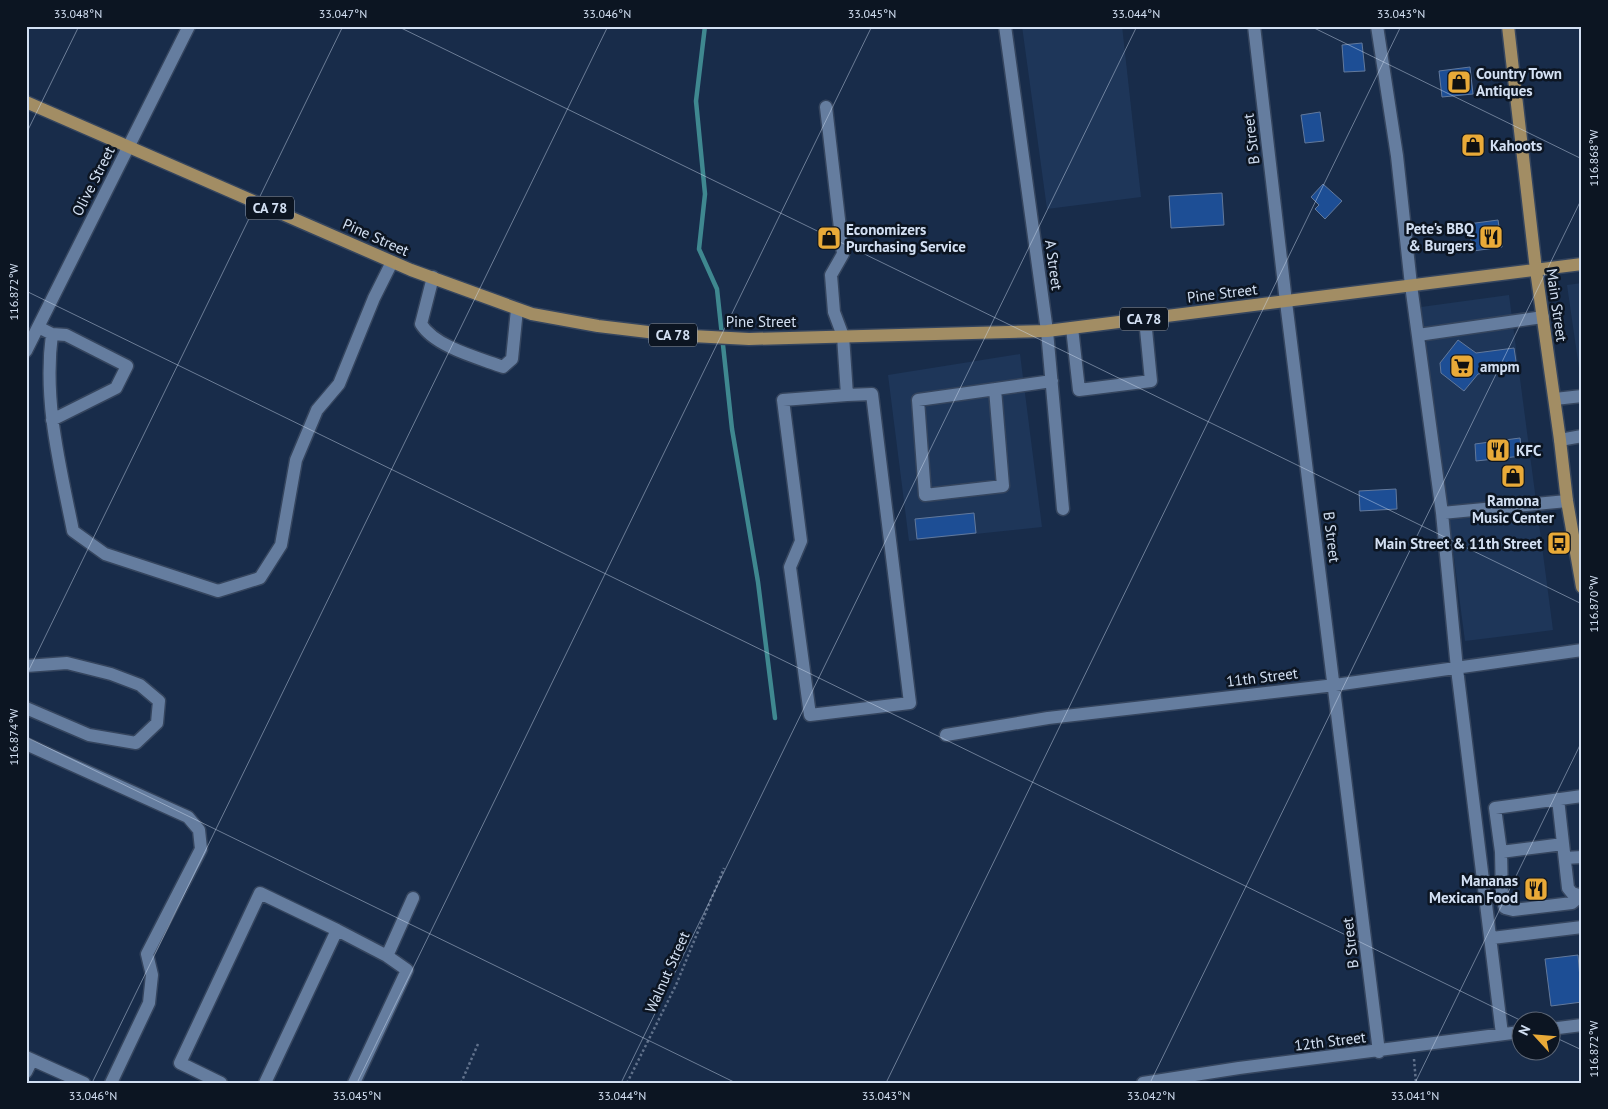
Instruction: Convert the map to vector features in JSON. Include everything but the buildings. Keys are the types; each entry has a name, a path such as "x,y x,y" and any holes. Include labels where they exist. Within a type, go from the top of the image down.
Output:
{"main road":[{"name":"Main Street","path":"1508,26 1536,270 1560,440 1566,501 1582,587"},
{"name":"Pine Street","path":"26,102 392,262 517,309 532,314 598,326 673,335 749,338 1047,331 1582,264"}],"street":[{"name":"Olive Street","path":"26,350 189,26"},
{"name":"A Street","path":"1005,26 1047,331 1063,509"},
{"name":"B Street","path":"1254,26 1286,302 1379,1052"},
{"path":"1377,26 1397,156 1411,285 1442,513 1457,668 1492,938 1502,1034"},
{"path":"826,107 842,254 831,275 833,303 834,312 843,336 847,395"},
{"path":"52,334 48,363 52,420 73,531 105,554 218,591 260,578 281,545 296,460 317,410 339,384 374,298 392,262"},
{"path":"433,278 421,324 427,333 459,351 503,367 512,359 517,309"},
{"path":"1418,335 1542,317"},
{"path":"1072,328 1079,390 1151,381 1145,319"},
{"path":"38,327 52,334 66,335 127,366 116,388 52,420"},
{"path":"994,389 1003,486 925,495 918,400 994,389 1052,381"},
{"path":"872,394 910,703 810,715 790,567 802,541 783,400 847,395 872,394"},
{"path":"1554,399 1582,396"},
{"path":"1560,440 1582,436"},
{"path":"1442,513 1566,501"},
{"name":"11th Street","path":"946,735 1048,718 1335,685 1582,650"},
{"path":"26,666 66,663 111,674 140,685 159,700 157,723 136,743 89,735 26,708"},
{"path":"26,744 188,817 198,830 201,849 147,954 152,975 149,1003 112,1083"},
{"path":"1581,896 1572,903 1513,910 1505,908 1502,898 1501,852 1495,808 1582,796"},
{"path":"1558,799 1568,888 1572,893 1581,896"},
{"path":"1501,852 1563,844"},
{"path":"1565,858 1582,857"},
{"path":"221,1083 180,1063 260,893 337,930 386,956 407,970 354,1083"},
{"path":"386,956 414,898"},
{"path":"1492,938 1582,927"},
{"path":"265,1083 337,930"},
{"path":"1560,1028 1582,1025"},
{"name":"12th Street","path":"1143,1083 1239,1068 1412,1048 1510,1033"},
{"path":"28,1063 84,1083"}],"path":[{"name":"Walnut Street","path":"627,1083 676,985 724,868"},
{"path":"461,1083 478,1044"},
{"path":"1412,1048 1416,1083"}],"shaded area":[{"path":"1022,26 1122,26 1141,197 1047,209"},
{"path":"1582,283 1582,389 1567,285"},
{"path":"1509,295 1553,630 1465,641 1421,307"},
{"path":"1020,354 1042,527 909,541 888,375"}],"waterway":[{"path":"705,26 696,101 705,194 699,249 717,289 732,429 758,582 775,718"}],"place":[{"name":"Country Town Antiques","path":"1459,82"},
{"name":"Kahoots","path":"1473,145"},
{"name":"Pete's BBQ & Burgers","path":"1491,237"},
{"name":"Economizers Purchasing Service","path":"829,238"},
{"name":"ampm","path":"1462,366"},
{"name":"KFC","path":"1498,450"},
{"name":"Ramona Music Center","path":"1513,476"},
{"name":"Main Street & 11th Street","path":"1559,543"},
{"name":"Mananas Mexican Food","path":"1536,889"}]}
